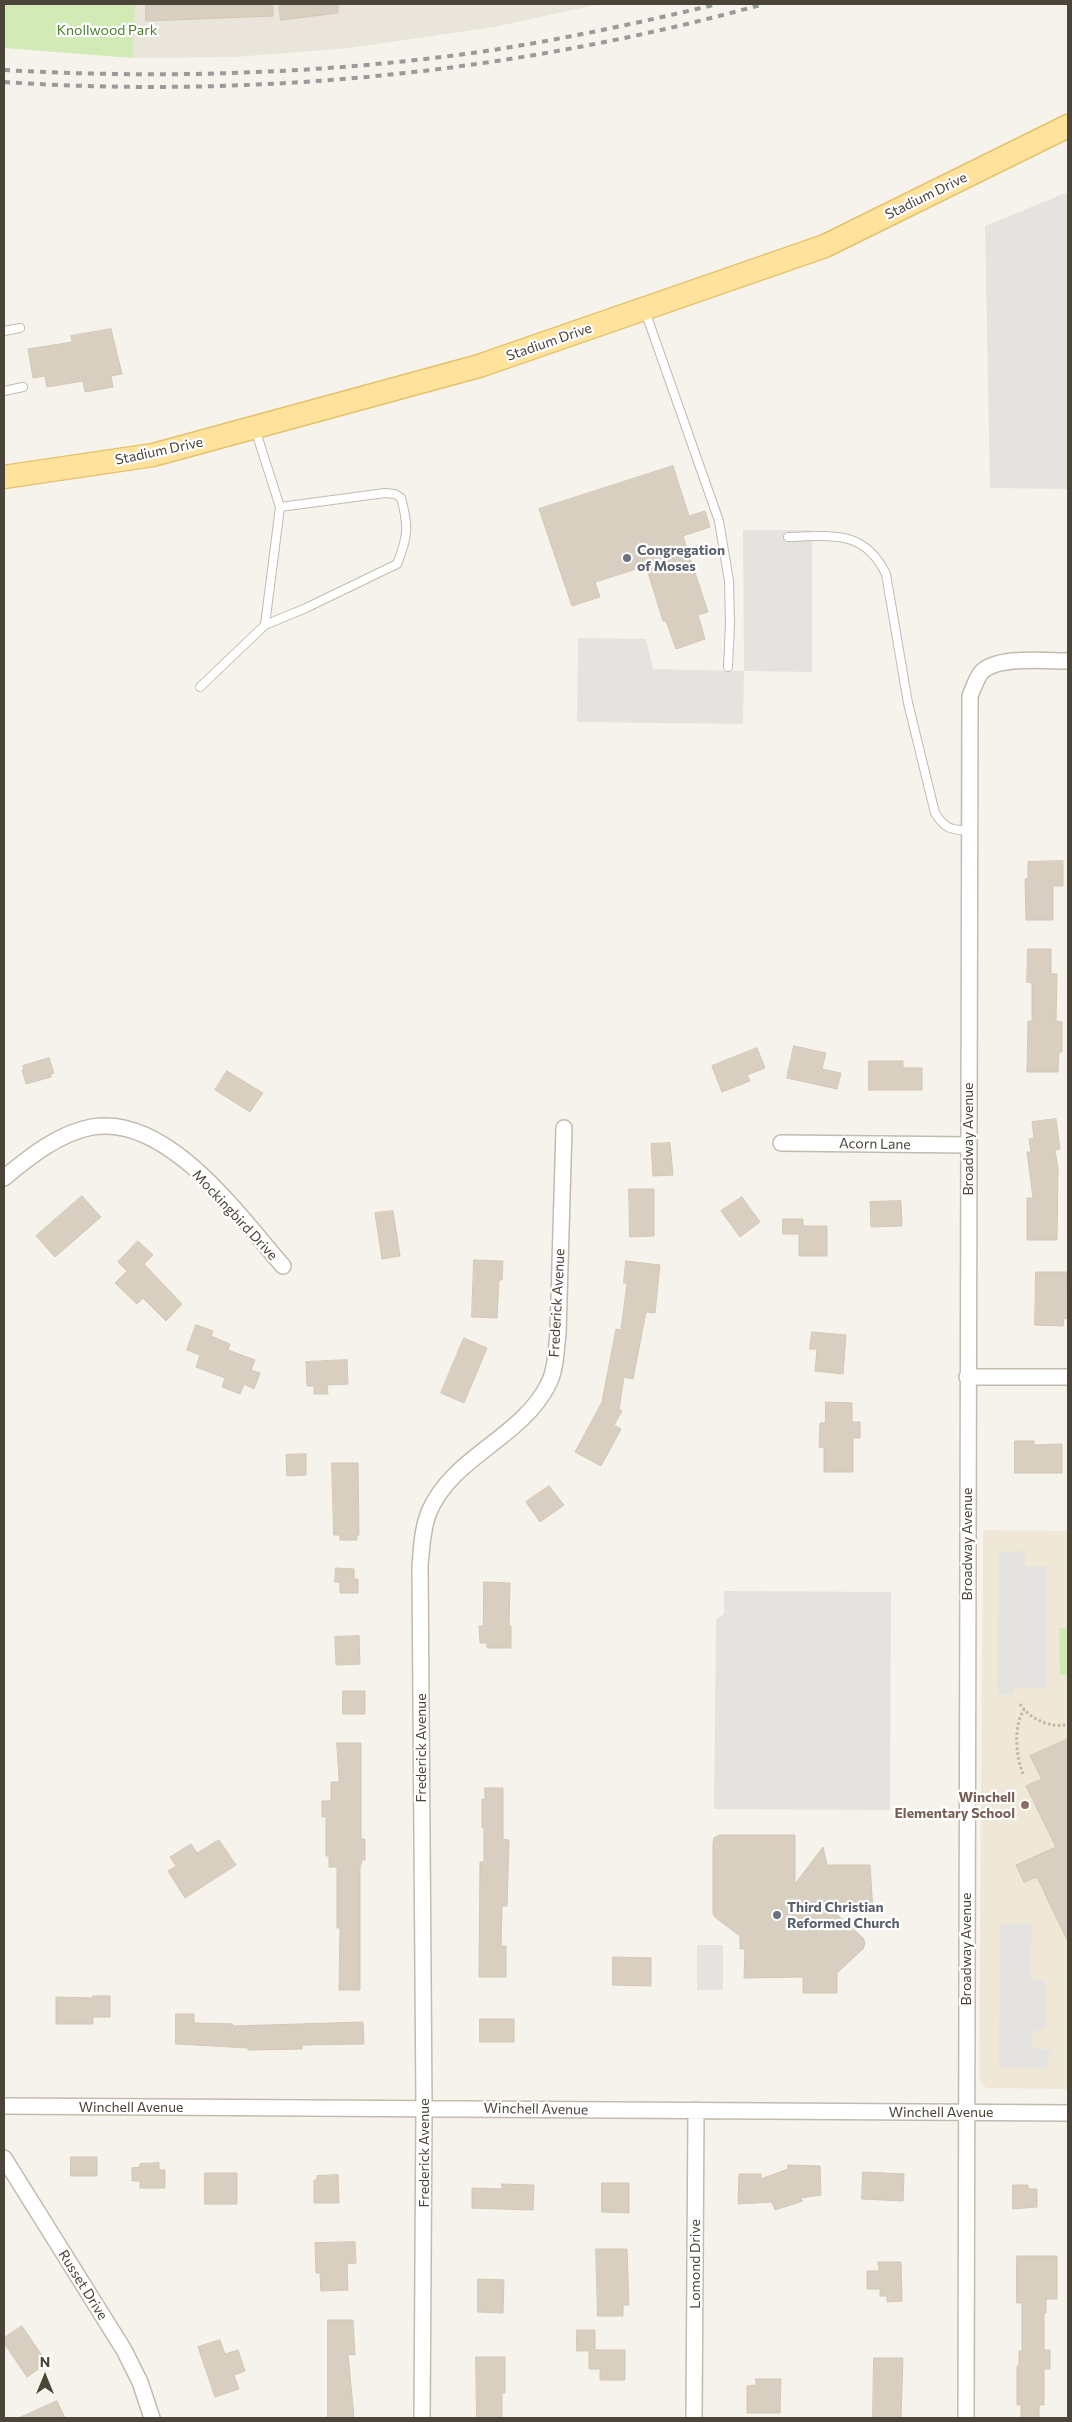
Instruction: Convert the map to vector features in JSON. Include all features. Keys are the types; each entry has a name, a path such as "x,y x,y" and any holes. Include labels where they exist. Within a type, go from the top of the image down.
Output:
{"main road":[{"name":"Stadium Drive","path":"4,477 153,455 479,366 825,246 1068,126"}],"street":[{"name":"Broadway Avenue","path":"966,2418 970,696 981,673 991,667 1013,661 1068,661"},
{"name":"Mockingbird Drive","path":"4,1178 22,1163 65,1136 92,1127 120,1127 138,1131 167,1147 208,1182 283,1266"},
{"name":"Frederick Avenue","path":"422,2418 424,2108 420,1565 423,1537 429,1513 440,1494 460,1471 523,1418 548,1385 554,1367 558,1333 564,1128"},
{"name":"Acorn Lane","path":"781,1144 968,1145"},
{"path":"967,1376 1068,1376"},
{"name":"Winchell Avenue","path":"4,2106 1068,2112"},
{"name":"Lomond Drive","path":"694,2418 696,2110"},
{"name":"Russet Drive","path":"4,2158 124,2350 140,2382 152,2418"}],"lane":[{"path":"644,309 719,521 728,581 730,624 728,667"},
{"path":"4,331 20,328"},
{"path":"4,390 23,387"},
{"path":"254,428 280,507 265,625"},
{"path":"200,687 265,625 306,608 397,564 406,540 408,522 401,498 395,494 385,492 280,507"},
{"path":"788,537 826,536 843,538 859,543 872,551 880,562 886,574 908,703 935,813 943,826 950,829 970,831"}],"path":[{"path":"1020,1704 1024,1710 1049,1725 1058,1727 1068,1724"},
{"path":"1024,1710 1018,1726 1018,1762 1024,1774"}],"shaded area":[{"path":"135,4 600,4 494,27 350,48 235,57 133,58"},
{"path":"1068,192 1068,489 990,488 985,226"},
{"path":"743,530 812,530 812,672 744,671"},
{"path":"578,638 646,639 653,669 744,671 743,724 577,722"},
{"name":"Winchell Elementary School","path":"983,1530 1068,1531 1068,2089 986,2088 979,2079"},
{"path":"1025,1551 1025,1566 1047,1566 1047,1689 1014,1688 1013,1695 997,1695 998,1552"},
{"path":"724,1591 891,1592 890,1810 714,1809 716,1619 724,1614"},
{"path":"1032,1923 1030,1978 1046,1981 1046,2027 1033,2032 1031,2045 1036,2049 1053,2049 1049,2057 1047,2069 999,2067 1000,1924"},
{"path":"697,1945 723,1945 723,1990 697,1990"}],"green space":[{"name":"Knollwood Park","path":"4,4 135,4 133,58 4,48"},
{"path":"1059,1628 1068,1628 1068,1675 1060,1675"}],"building":[{"path":"146,4 273,4 273,16 146,21"},
{"path":"279,4 338,4 338,13 281,20"},
{"path":"111,329 122,374 111,376 113,387 85,392 83,381 47,387 45,376 33,378 28,349 72,342 71,336"},
{"name":"Congregation of Moses","path":"673,466 689,516 705,511 710,527 683,536 708,612 698,615 705,639 676,649 666,621 663,621 646,566 595,582 600,597 572,606 539,509"},
{"path":"1063,861 1063,886 1053,886 1053,920 1026,920 1025,879 1028,879 1028,862"},
{"path":"1028,949 1051,949 1051,974 1057,974 1056,1021 1062,1022 1062,1052 1059,1052 1058,1072 1027,1072 1028,1021 1032,1021 1032,983 1027,982"},
{"path":"794,1046 826,1053 822,1069 841,1073 837,1089 787,1078"},
{"path":"757,1048 765,1068 747,1075 750,1081 722,1092 712,1066"},
{"path":"49,1058 54,1073 51,1074 51,1077 26,1084 22,1070 24,1069 23,1066"},
{"path":"869,1061 903,1061 903,1068 922,1068 922,1090 869,1090"},
{"path":"227,1071 263,1093 250,1112 215,1090"},
{"path":"1056,1119 1060,1149 1055,1150 1058,1168 1057,1240 1027,1240 1027,1198 1033,1198 1027,1152 1031,1152 1029,1139 1034,1138 1032,1122"},
{"path":"670,1143 673,1175 653,1176 651,1144"},
{"path":"629,1189 654,1189 654,1236 630,1237"},
{"path":"82,1196 101,1217 55,1257 36,1236"},
{"path":"742,1197 760,1222 740,1237 721,1211"},
{"path":"901,1201 902,1226 871,1227 870,1202"},
{"path":"393,1211 400,1256 382,1259 375,1213"},
{"path":"783,1219 803,1219 803,1226 827,1226 827,1256 799,1256 799,1234 783,1234"},
{"path":"138,1241 153,1255 144,1264 182,1304 166,1321 143,1298 137,1304 115,1283 127,1271 118,1262"},
{"path":"474,1260 503,1261 502,1280 499,1280 497,1318 472,1317"},
{"path":"626,1261 660,1265 655,1313 646,1312 633,1379 624,1377 619,1409 622,1411 614,1425 621,1429 601,1466 575,1452 602,1402 616,1329 621,1330 627,1283 624,1283"},
{"path":"1036,1272 1067,1272 1068,1319 1064,1318 1063,1326 1035,1325"},
{"path":"196,1325 213,1331 211,1336 230,1344 228,1350 255,1360 251,1370 260,1373 254,1389 244,1384 240,1394 222,1387 225,1378 196,1367 200,1355 187,1350"},
{"path":"812,1332 846,1335 843,1374 815,1371 817,1349 810,1349"},
{"path":"464,1338 487,1348 464,1403 441,1393"},
{"path":"347,1360 348,1384 327,1385 328,1394 314,1394 314,1386 307,1386 306,1362"},
{"path":"826,1402 852,1403 852,1422 860,1422 860,1438 853,1438 853,1472 824,1472 824,1448 819,1447 820,1423 825,1423"},
{"path":"1015,1441 1034,1441 1034,1445 1062,1444 1062,1473 1015,1473"},
{"path":"306,1454 306,1475 287,1476 286,1455"},
{"path":"332,1463 358,1463 359,1535 357,1535 357,1540 340,1540 340,1535 334,1535"},
{"path":"549,1486 564,1505 540,1522 526,1502"},
{"path":"336,1568 354,1569 354,1579 358,1579 358,1593 340,1593 340,1582 335,1582"},
{"path":"484,1582 510,1583 509,1626 511,1626 511,1648 487,1648 487,1643 480,1643 479,1626 483,1626"},
{"path":"359,1636 360,1664 336,1665 335,1637"},
{"path":"343,1691 365,1691 365,1714 343,1714"},
{"path":"1068,1739 1068,1942 1037,1877 1024,1882 1016,1865 1056,1847 1026,1786 1042,1779 1030,1756"},
{"path":"337,1743 361,1743 361,1839 365,1839 365,1860 362,1860 360,1868 360,1990 339,1990 340,1928 337,1928 337,1867 329,1867 329,1856 326,1856 326,1817 322,1817 322,1801 331,1801 331,1782 339,1782"},
{"path":"485,1788 503,1788 503,1839 509,1840 507,1906 502,1906 501,1946 506,1946 506,1977 479,1977 480,1862 484,1862 482,1799 485,1799"},
{"name":"Third Christian Reformed Church","path":"720,1835 795,1835 795,1884 823,1847 827,1865 870,1865 873,1911 831,1909 863,1938 865,1943 863,1949 837,1973 837,1993 803,1993 803,1977 744,1978 745,1949 740,1949 740,1936 713,1914 713,1843 714,1838"},
{"path":"219,1840 236,1865 185,1898 168,1871 176,1866 170,1857 191,1844 197,1853"},
{"path":"613,1957 651,1958 651,1986 613,1985"},
{"path":"93,1996 110,1996 110,2017 93,2017 93,2024 56,2024 56,1997 93,1998"},
{"path":"176,2014 194,2014 194,2023 233,2024 233,2026 363,2022 364,2044 302,2045 302,2049 248,2050 248,2048 176,2044"},
{"path":"480,2019 514,2019 514,2042 480,2042"},
{"path":"71,2157 97,2157 97,2176 71,2176"},
{"path":"159,2163 159,2170 165,2170 165,2188 140,2188 140,2181 132,2181 132,2168 140,2167 140,2164"},
{"path":"788,2165 820,2166 821,2195 800,2198 803,2201 775,2210 772,2202 738,2204 739,2174 761,2174 761,2179 788,2169"},
{"path":"863,2172 904,2174 903,2201 862,2199"},
{"path":"205,2173 237,2173 237,2204 205,2204"},
{"path":"338,2175 339,2203 314,2203 314,2180 317,2180 317,2176"},
{"path":"602,2183 629,2183 629,2213 602,2212"},
{"path":"502,2184 534,2185 533,2210 472,2208 472,2188 502,2189"},
{"path":"1013,2185 1028,2185 1028,2189 1037,2189 1037,2207 1013,2209"},
{"path":"355,2242 356,2263 347,2264 348,2290 321,2291 320,2273 316,2273 315,2243"},
{"path":"596,2249 627,2249 629,2305 623,2305 623,2316 598,2316"},
{"path":"1017,2256 1057,2256 1057,2299 1046,2299 1046,2313 1044,2313 1044,2350 1050,2350 1050,2369 1044,2369 1044,2405 1039,2405 1039,2418 1021,2418 1021,2405 1017,2405 1017,2366 1019,2366 1019,2351 1022,2351 1022,2303 1017,2303"},
{"path":"878,2262 901,2262 902,2301 887,2302 887,2296 880,2296 880,2289 867,2289 867,2271 879,2271"},
{"path":"478,2279 504,2280 503,2313 478,2312"},
{"path":"328,2320 353,2320 355,2355 348,2354 354,2418 328,2418"},
{"path":"22,2326 47,2363 27,2377 4,2343 4,2338"},
{"path":"577,2330 595,2330 595,2350 625,2350 625,2380 600,2380 600,2369 589,2369 589,2351 577,2351"},
{"path":"220,2340 225,2354 238,2350 245,2371 234,2375 239,2389 215,2397 198,2347"},
{"path":"476,2357 505,2357 505,2393 502,2393 502,2418 477,2418"},
{"path":"874,2358 903,2358 901,2418 873,2418"},
{"path":"756,2379 781,2379 780,2413 747,2413 747,2386 756,2385"},
{"path":"57,2401 65,2418 19,2418"}],"railway":[{"path":"4,70 109,74 214,74 320,69 425,59 536,43 609,29 718,4"},
{"path":"4,82 195,87 291,83 387,75 483,63 578,47 671,28 764,4"}],"place":[{"name":"Congregation of Moses","path":"627,558"},
{"name":"Winchell Elementary School","path":"1025,1805"},
{"name":"Third Christian Reformed Church","path":"777,1915"}]}
